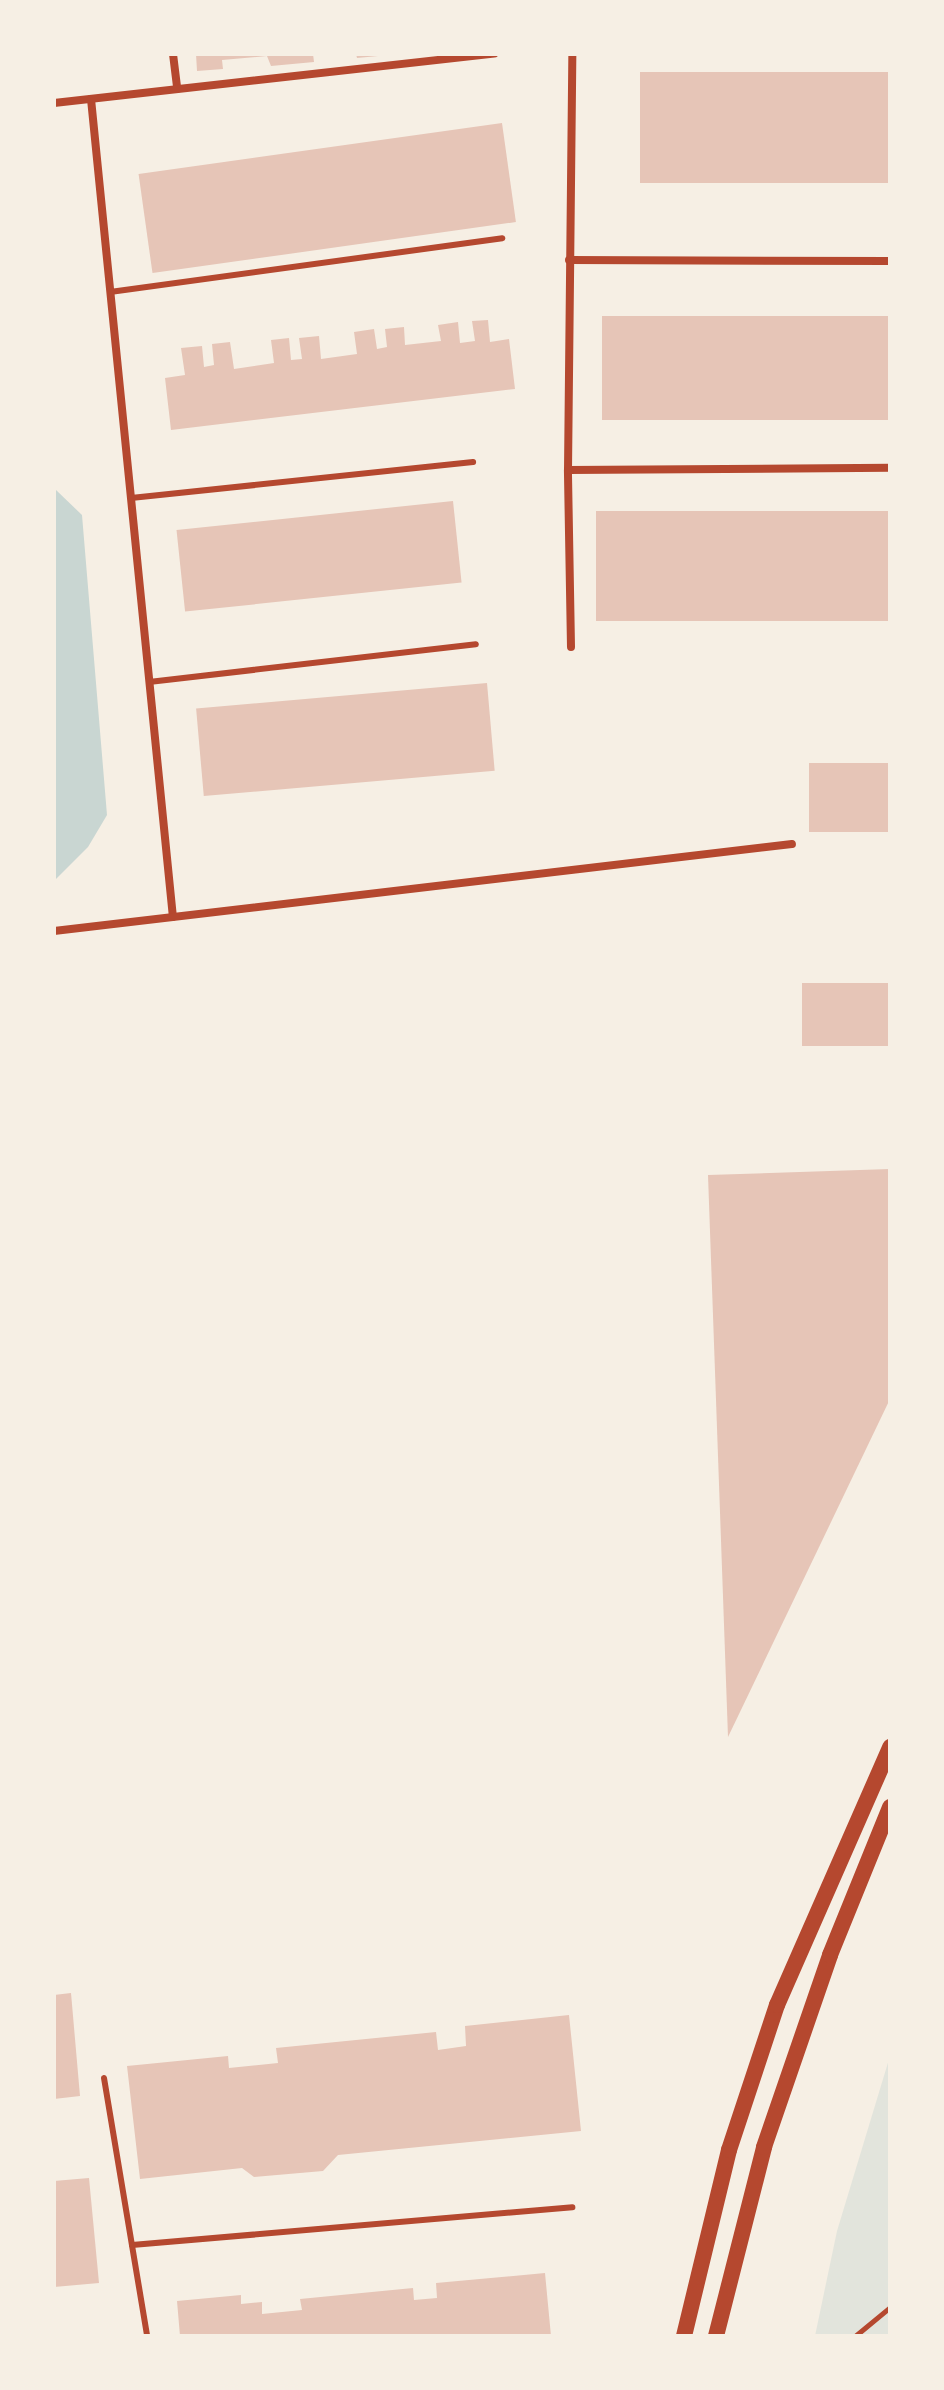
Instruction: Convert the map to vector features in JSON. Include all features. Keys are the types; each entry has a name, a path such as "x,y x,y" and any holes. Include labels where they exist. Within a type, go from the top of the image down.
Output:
{"main road":[{"path":"684,2336 729,2150 777,2005 890,1747"},
{"path":"716,2336 764,2147 830,1955 890,1807"}],"street":[{"path":"173,54 177,89"},
{"path":"54,103 494,54"},
{"path":"571,647 568,470 572,54"},
{"path":"91,99 173,917"},
{"path":"569,260 890,261"},
{"path":"568,470 890,468"},
{"path":"54,931 792,844"}],"lane":[{"path":"110,292 502,238"},
{"path":"131,498 473,462"},
{"path":"149,682 476,644"},
{"path":"104,2078 147,2336"},
{"path":"132,2245 572,2207"}],"path":[{"path":"855,2336 890,2307"}],"shaded area":[{"path":"56,490 82,515 107,815 88,847 54,881"},
{"path":"890,2056 890,2336 815,2336 837,2231"}],"building":[{"path":"196,54 313,54 314,62 271,66 267,56 222,60 223,69 197,71"},
{"path":"356,54 377,54 378,56 357,58"},
{"path":"640,72 890,72 890,183 640,183"},
{"path":"502,123 516,222 152,273 139,174"},
{"path":"602,316 890,316 890,420 602,420"},
{"path":"488,320 490,342 509,339 515,389 171,430 165,378 185,375 181,348 202,346 204,367 214,365 212,344 230,342 234,369 274,363 271,340 289,338 291,360 302,359 299,338 319,336 321,359 357,354 354,332 374,329 377,349 387,347 385,329 404,327 405,345 441,341 438,325 458,322 460,343 475,341 472,321"},
{"path":"453,501 462,583 185,612 177,530"},
{"path":"596,511 890,511 890,621 596,621"},
{"path":"487,683 495,771 204,796 196,708"},
{"path":"809,763 890,763 890,832 809,832"},
{"path":"802,983 890,983 890,1046 802,1046"},
{"path":"890,1169 890,1399 728,1737 708,1175"},
{"path":"71,1993 80,2096 54,2099 54,1995"},
{"path":"569,2015 581,2131 338,2155 323,2171 254,2177 242,2168 140,2179 127,2066 228,2056 229,2068 278,2063 276,2048 436,2032 438,2050 466,2046 465,2026"},
{"path":"89,2178 99,2283 54,2287 54,2181"},
{"path":"545,2273 551,2336 180,2336 177,2301 241,2295 241,2304 262,2302 262,2314 302,2310 300,2299 413,2288 414,2300 437,2298 436,2283"}]}
